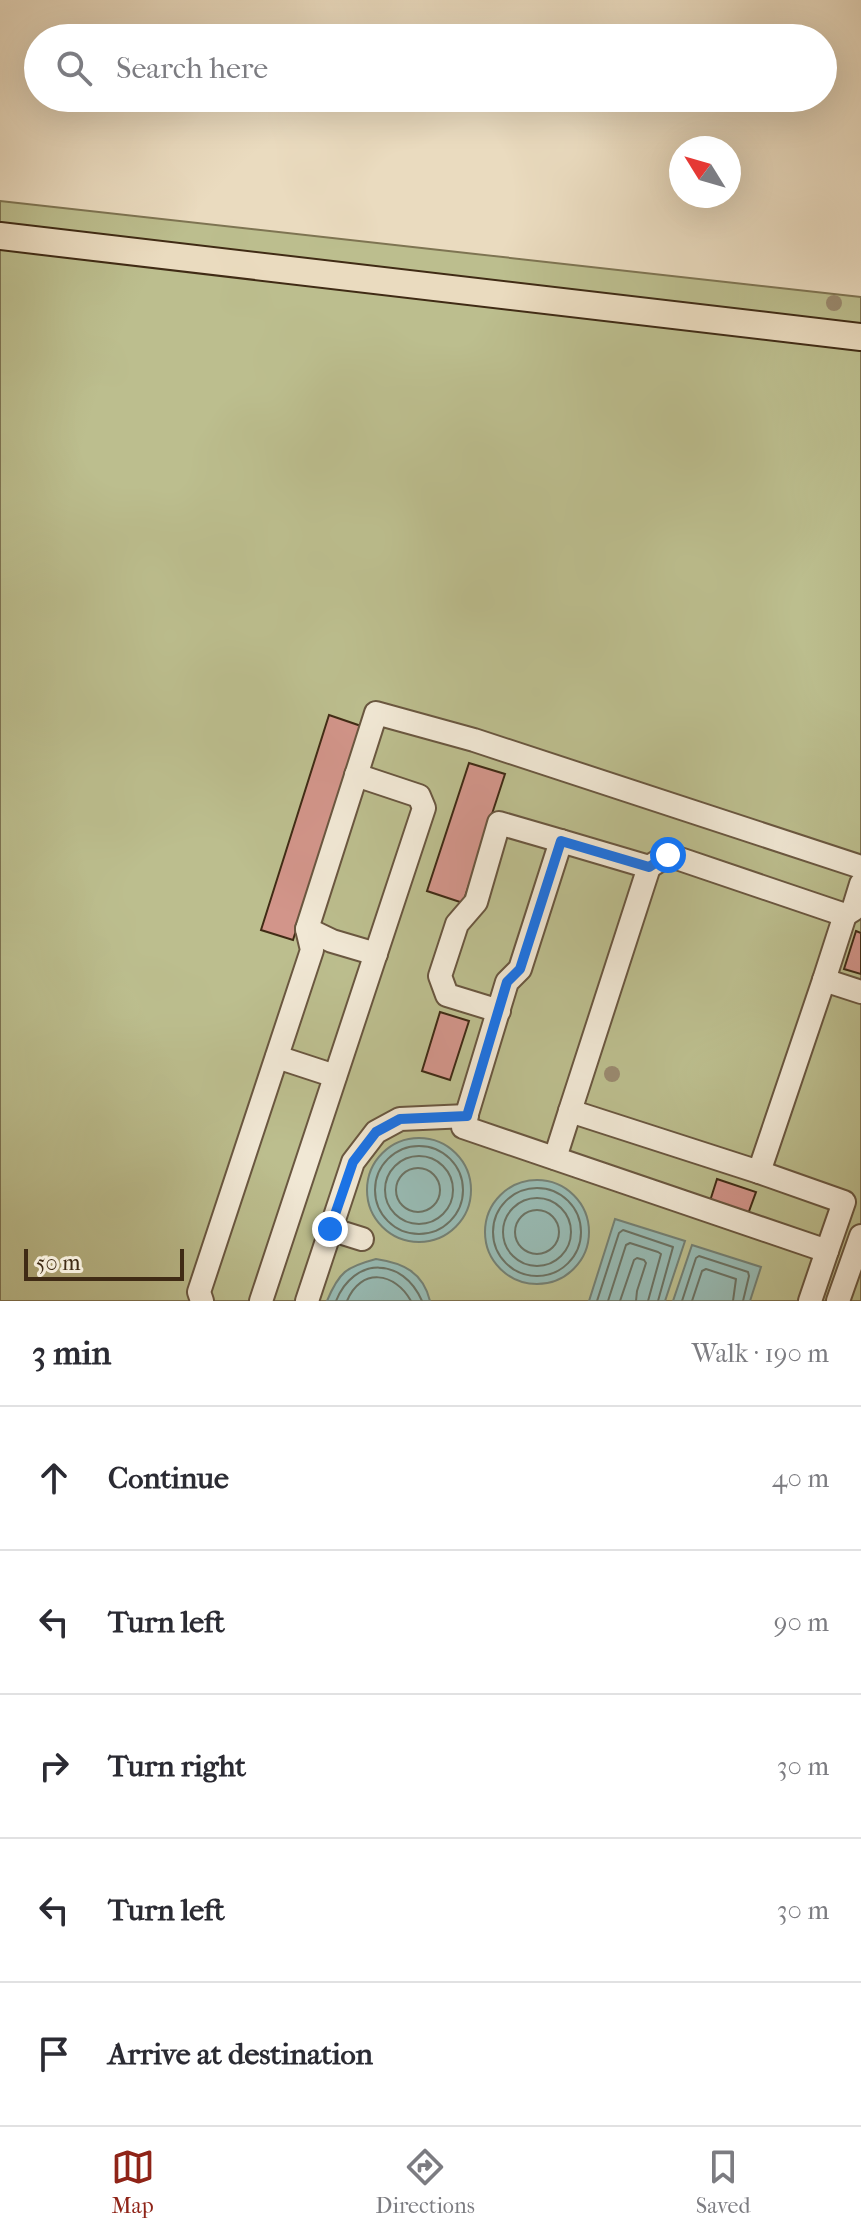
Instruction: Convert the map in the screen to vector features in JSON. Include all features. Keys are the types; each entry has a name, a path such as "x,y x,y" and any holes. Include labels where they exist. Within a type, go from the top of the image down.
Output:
{"main road":[{"path":"0,236 861,337"}],"lane":[{"path":"202,1301 199,1292 312,950 307,929 376,713 474,740 861,867"},
{"path":"261,1301 424,808 419,796 356,775"},
{"path":"499,1011 447,995 440,976 457,924 476,902 499,823 649,867"},
{"path":"561,841 520,969 507,982 463,1127 827,1251"},
{"path":"555,1158 649,867 668,855 853,913"},
{"path":"759,1172 824,980 853,913 861,884"},
{"path":"307,929 332,941 376,954"},
{"path":"824,980 861,992"},
{"path":"277,1057 335,1076"},
{"path":"570,1111 853,1205 827,1251 810,1301"},
{"path":"307,1301 353,1162 376,1132 400,1119 467,1116"},
{"path":"330,1229 362,1239"},
{"path":"838,1301 861,1236"}],"green space":[{"path":"0,201 861,297 861,1301 0,1301"}],"water":[{"path":"419,1138 439,1142 456,1153 467,1170 471,1190 467,1210 456,1227 439,1238 419,1242 399,1238 382,1227 371,1210 367,1190 371,1170 382,1153 399,1142"},
{"path":"537,1180 557,1184 574,1195 585,1212 589,1232 585,1252 574,1269 557,1280 537,1284 517,1280 500,1269 489,1252 485,1232 489,1212 500,1195 517,1184"},
{"path":"615,1219 685,1241 665,1301 589,1301"},
{"path":"692,1245 761,1267 750,1301 673,1301"},
{"path":"376,1259 403,1266 417,1276 430,1301 327,1301 345,1272"}],"building":[{"path":"329,715 361,726 293,940 261,930"},
{"path":"469,763 505,774 463,903 427,891"},
{"path":"856,931 861,933 861,974 844,969"},
{"path":"440,1012 469,1021 450,1080 422,1071"},
{"path":"717,1179 756,1192 748,1214 710,1201"}],"route":[{"path":"330,1229 353,1162 376,1132 400,1119 467,1116 507,982 520,969 561,841 649,867 668,855"}]}
